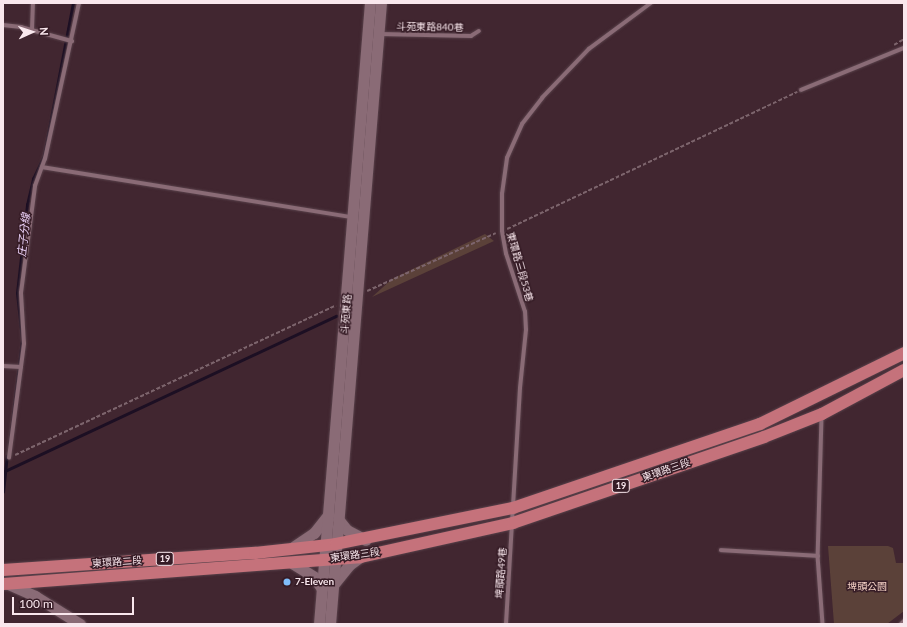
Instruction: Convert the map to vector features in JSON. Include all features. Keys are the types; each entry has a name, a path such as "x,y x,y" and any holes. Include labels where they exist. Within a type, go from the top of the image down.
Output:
{"main road":[{"name":"斗苑東路","path":"351,298 354,218 370,3"},
{"name":"斗苑東路","path":"330,624 333,585 330,559 333,517 351,298 381,3"},
{"name":"東環路三段","path":"331,545 366,540 513,508 760,424 904,353"},
{"name":"東環路三段","path":"330,559 360,557 513,523 764,437 822,414 904,370"},
{"path":"290,549 314,533 333,517 347,530 366,540"},
{"name":"東環路二段","path":"3,570 331,545"},
{"path":"333,585 349,565 360,557"},
{"name":"斗苑東路","path":"319,624 322,589 330,559"},
{"name":"東環路二段","path":"5,583 330,559"},
{"path":"292,562 314,577 322,589"},
{"path":"5,583 35,596 80,624"}],"lane":[{"path":"32,30 33,3"},
{"path":"9,458 24,344 21,293 35,186 42,167 72,42 79,3"},
{"name":"東環路三段53巷","path":"513,523 519,396 526,330 525,312 502,231 502,194 507,158 522,124 542,98 589,49 651,3"},
{"path":"3,25 32,30 72,42"},
{"name":"斗苑東路840巷","path":"378,34 471,36 479,30"},
{"path":"801,90 904,48"},
{"path":"42,167 354,218"},
{"path":"3,366 20,367"},
{"path":"822,414 818,556 823,624"},
{"name":"埤頭路49巷","path":"506,624 513,523"},
{"path":"721,550 818,556"}],"path":[{"path":"894,45 904,39"},
{"path":"9,458 351,298 502,231 801,90"}],"green space":[{"path":"485,234 494,241 372,297 392,279"},
{"name":"埤頭公園","path":"828,546 888,546 893,548 896,563 904,563 904,611 887,624 834,624"}],"waterway":[{"name":"庄子分線","path":"9,447 22,339 17,293 27,205 33,179 44,155 73,3"},
{"path":"3,472 336,316"},
{"name":"庄子分線","path":"3,492 7,456"}],"place":[{"name":"7-Eleven","path":"287,582"}]}
